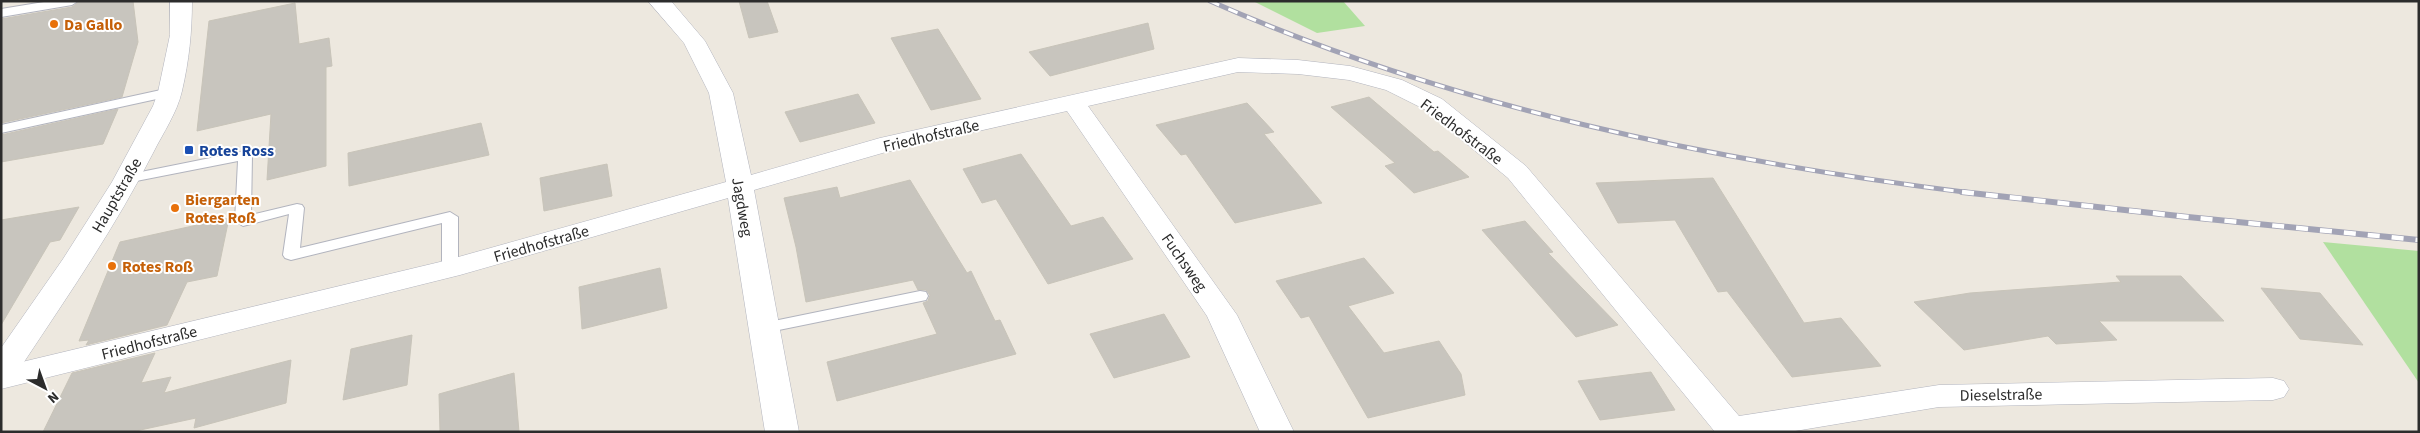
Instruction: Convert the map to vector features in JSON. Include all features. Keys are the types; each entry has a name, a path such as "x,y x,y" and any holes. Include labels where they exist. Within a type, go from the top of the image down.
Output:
{"street":[{"name":"Hauptstraße","path":"4,365 76,261 126,179 166,106 181,35 181,1"},
{"name":"Jagdweg","path":"658,1 694,41 721,94 740,187 782,432"},
{"name":"Friedhofstraße","path":"4,365 450,269 880,146 1238,65 1298,67 1350,74 1394,85 1433,104 1517,172 1733,430"},
{"name":"Fuchsweg","path":"1074,103 1222,315 1277,432"},
{"name":"Dieselstraße","path":"1733,430 1939,396 2273,389"}],"lane":[{"path":"1,14 72,1"},
{"path":"1,129 170,92"},
{"path":"126,179 245,154 243,220 297,208 291,254 450,217 450,269"},
{"path":"764,328 920,296"}],"green space":[{"path":"1253,1 1343,1 1365,26 1317,33"},
{"path":"2323,242 2419,251 2419,383"}],"building":[{"path":"80,1 133,1 138,42 122,97 1,123 1,19 72,7"},
{"path":"739,1 767,1 778,32 749,38"},
{"path":"295,3 299,44 329,38 332,66 326,67 326,166 267,180 271,114 197,131 209,21"},
{"path":"1148,23 1154,49 1050,76 1029,52"},
{"path":"938,29 981,99 931,110 891,38"},
{"path":"858,94 875,123 800,142 785,112"},
{"path":"1369,97 1434,152 1438,151 1469,177 1414,193 1385,166 1395,163 1331,107"},
{"path":"1247,103 1274,132 1264,134 1322,203 1235,223 1186,154 1181,155 1156,125"},
{"path":"118,109 103,144 1,162 1,135"},
{"path":"481,123 489,155 349,186 348,153"},
{"path":"1021,154 1071,226 1103,217 1133,259 1048,284 996,199 982,203 963,169"},
{"path":"607,164 612,196 544,211 540,178"},
{"path":"1713,178 1804,323 1841,318 1881,366 1792,377 1727,291 1718,292 1675,220 1618,223 1596,183"},
{"path":"910,180 967,273 971,271 995,321 1000,320 1016,354 837,401 827,362 937,334 923,303 928,301 930,295 926,290 918,290 913,280 806,302 796,247 784,198 837,187 840,198"},
{"path":"79,207 60,240 50,242 1,325 1,220"},
{"path":"229,218 217,276 187,282 167,325 86,345 89,340 79,341 120,242"},
{"path":"1525,221 1553,252 1548,253 1618,325 1576,337 1482,230"},
{"path":"1364,258 1394,293 1348,306 1384,353 1439,341 1461,374 1465,395 1368,418 1309,316 1301,318 1276,281"},
{"path":"660,268 667,308 582,329 579,287"},
{"path":"2116,276 2181,276 2224,321 2099,321 2117,340 2056,344 2048,336 1964,350 1914,302 1970,293 2121,282"},
{"path":"2261,288 2320,293 2363,345 2300,339"},
{"path":"1164,314 1190,357 1114,378 1090,334"},
{"path":"412,335 407,385 343,400 351,349"},
{"path":"155,353 141,383 171,377 164,393 291,360 286,403 194,428 196,418 131,432 43,432 72,373"},
{"path":"1651,372 1675,410 1600,420 1578,381"},
{"path":"514,373 519,432 440,432 439,394"}],"railway":[{"path":"1210,1 1301,38 1394,71 1488,100 1584,125 1680,146 1777,164 1972,193"},
{"path":"1962,192 2419,240"}],"place":[{"name":"Da Gallo","path":"54,24"},
{"name":"Rotes Ross","path":"189,150"},
{"name":"Biergarten Rotes Roß","path":"175,208"},
{"name":"Rotes Roß","path":"112,266"}]}
